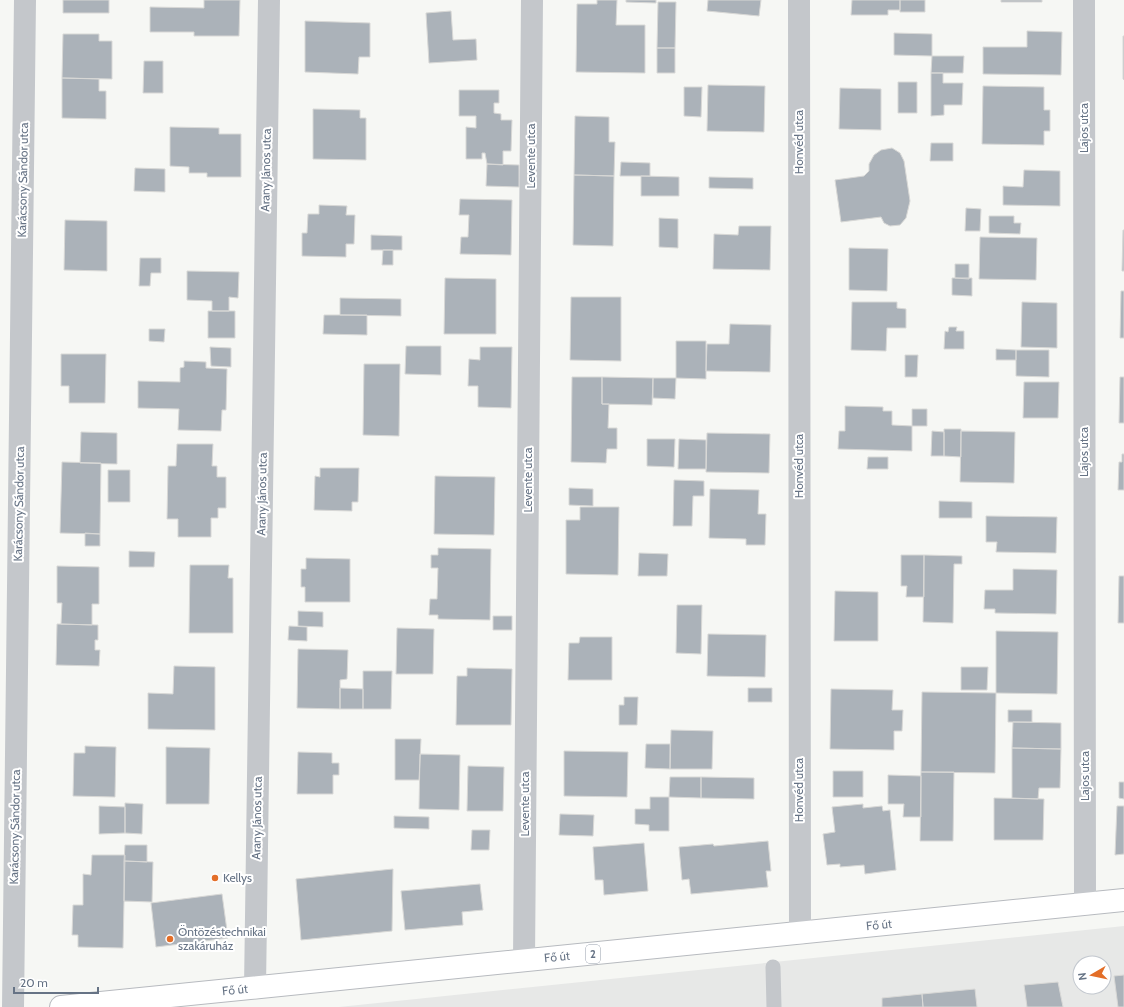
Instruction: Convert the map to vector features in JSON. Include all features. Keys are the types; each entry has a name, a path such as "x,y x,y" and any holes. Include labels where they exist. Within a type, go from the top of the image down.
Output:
{"main road":[{"name":"Fő út","path":"61,1007 1124,900"}],"street":[{"name":"Karácsony Sándor utca","path":"13,1007 25,0"},
{"name":"Arany János utca","path":"255,988 269,0"},
{"name":"Levente utca","path":"524,960 532,0"},
{"name":"Honvéd utca","path":"799,0 800,933"},
{"name":"Lajos utca","path":"1084,0 1085,904"}],"lane":[{"path":"773,967 774,1007"}],"shaded area":[{"path":"1124,926 1124,1007 339,1007"}],"building":[{"path":"63,0 109,0 109,13 63,13"},
{"path":"204,0 240,0 239,36 194,36 194,32 150,32 150,7 204,8"},
{"path":"597,0 617,0 616,25 645,25 645,73 576,72 577,4 597,4"},
{"path":"626,0 656,0 656,3 626,2"},
{"path":"708,0 761,0 759,16 707,11"},
{"path":"852,0 900,0 900,10 888,10 888,15 851,15"},
{"path":"900,0 925,0 925,12 900,12"},
{"path":"1001,0 1042,0 1042,2 1001,2"},
{"path":"658,2 676,2 675,48 657,48"},
{"path":"451,11 453,40 476,39 477,60 429,63 426,13"},
{"path":"305,21 370,23 370,57 359,57 358,74 305,72"},
{"path":"1027,31 1062,32 1061,75 983,74 983,47 1027,47"},
{"path":"894,33 932,34 932,56 894,55"},
{"path":"63,34 99,34 99,41 112,41 112,79 62,78"},
{"path":"1124,36 1124,80 1123,79"},
{"path":"657,48 675,48 675,73 657,73"},
{"path":"932,56 964,56 963,73 931,73"},
{"path":"144,61 163,61 163,93 143,93"},
{"path":"931,73 943,73 943,83 963,83 962,105 944,105 944,115 931,116"},
{"path":"62,78 99,79 99,91 106,91 106,119 62,118"},
{"path":"898,82 917,82 917,113 898,113"},
{"path":"708,85 765,86 764,132 707,131"},
{"path":"983,86 1044,87 1044,110 1050,110 1050,131 1044,131 1044,145 982,144"},
{"path":"684,87 702,87 701,117 684,116"},
{"path":"840,88 881,89 881,130 839,129"},
{"path":"459,90 499,90 499,103 494,103 494,113 501,114 501,120 512,120 511,151 503,151 503,165 487,164 485,153 482,153 482,159 466,159 466,127 476,128 476,116 459,116"},
{"path":"313,109 360,110 360,118 366,118 366,160 313,159"},
{"path":"575,116 609,117 609,142 615,142 614,176 574,175"},
{"path":"170,127 219,128 219,134 241,134 241,177 207,177 207,173 189,173 189,167 170,166"},
{"path":"931,143 953,143 953,161 930,161"},
{"path":"892,148 900,153 904,161 910,201 906,218 900,225 890,226 884,223 881,217 841,222 835,180 864,176 869,171 869,164 874,155 881,150"},
{"path":"621,162 650,163 650,176 620,176"},
{"path":"487,164 519,165 519,187 486,186"},
{"path":"135,168 165,169 165,192 134,191"},
{"path":"1024,170 1060,171 1060,206 1003,205 1003,186 1023,187"},
{"path":"574,175 614,176 613,246 573,245"},
{"path":"641,176 679,177 679,196 641,196"},
{"path":"709,177 753,178 753,189 709,188"},
{"path":"460,199 512,200 511,255 460,254 461,237 468,237 469,215 459,215"},
{"path":"319,205 347,206 346,215 355,215 354,244 346,244 346,257 302,256 302,233 307,233 308,214 319,214"},
{"path":"966,208 981,209 980,231 965,231"},
{"path":"989,216 1014,216 1014,223 1021,223 1020,234 989,233"},
{"path":"659,218 678,219 678,248 659,247"},
{"path":"65,220 107,221 107,271 64,270"},
{"path":"739,226 771,226 770,270 713,269 714,234 738,235"},
{"path":"1123,230 1124,271 1122,271"},
{"path":"371,235 402,236 402,250 371,250"},
{"path":"980,237 1037,238 1036,280 979,279"},
{"path":"849,248 888,249 887,291 849,290"},
{"path":"383,250 393,250 393,265 382,265"},
{"path":"140,258 161,258 161,273 151,273 150,286 139,286"},
{"path":"955,264 969,264 969,279 955,278"},
{"path":"187,271 239,272 238,298 229,297 229,311 212,311 212,301 187,300"},
{"path":"445,278 496,279 496,334 444,334"},
{"path":"952,278 972,278 972,296 952,295"},
{"path":"1121,291 1124,291 1124,338 1120,338"},
{"path":"571,297 621,297 621,361 570,360"},
{"path":"340,298 401,299 401,316 340,315"},
{"path":"852,302 897,302 897,308 906,309 906,328 887,328 886,351 851,350"},
{"path":"1022,302 1057,303 1057,348 1021,347"},
{"path":"208,311 235,311 235,338 208,338"},
{"path":"324,315 367,315 367,335 323,334"},
{"path":"730,324 771,325 770,372 706,371 707,344 729,344"},
{"path":"949,327 957,327 956,331 964,331 964,349 944,349 945,331 948,332"},
{"path":"149,329 165,329 164,342 149,341"},
{"path":"676,341 706,341 706,379 676,378"},
{"path":"406,346 441,346 441,375 405,374"},
{"path":"210,347 231,348 231,367 211,366"},
{"path":"480,347 512,347 511,408 478,407 478,386 468,386 469,359 480,360"},
{"path":"996,349 1016,350 1016,360 996,360"},
{"path":"1016,350 1049,350 1049,377 1016,376"},
{"path":"61,354 106,354 105,403 69,403 69,386 61,386"},
{"path":"905,355 918,355 917,377 905,377"},
{"path":"184,361 206,362 206,368 227,369 226,410 222,410 221,431 178,430 179,409 138,408 138,381 180,382 180,368 184,367"},
{"path":"364,364 400,364 399,436 363,435"},
{"path":"572,377 602,377 602,404 609,404 608,428 617,428 617,449 607,449 606,463 571,462"},
{"path":"602,377 653,378 652,405 602,404"},
{"path":"1120,377 1124,377 1124,423 1119,423"},
{"path":"653,378 676,378 675,399 653,398"},
{"path":"1024,382 1059,382 1058,418 1023,418"},
{"path":"845,406 883,407 883,411 892,411 892,425 912,426 912,451 838,449 839,431 845,431"},
{"path":"912,409 927,409 927,426 912,426"},
{"path":"944,429 961,429 961,457 944,456"},
{"path":"932,431 944,432 944,456 931,456"},
{"path":"961,431 1015,432 1014,483 960,482"},
{"path":"81,432 117,433 117,464 80,463"},
{"path":"707,433 770,434 769,473 706,472"},
{"path":"647,439 675,439 674,467 647,466"},
{"path":"679,439 706,440 706,469 678,469"},
{"path":"177,444 213,444 212,466 217,466 217,477 226,477 226,508 218,508 218,518 211,518 211,537 178,537 178,519 167,519 168,466 176,466"},
{"path":"1122,454 1124,454 1124,490 1118,490 1119,462 1122,462"},
{"path":"868,457 888,457 888,469 867,469"},
{"path":"62,462 101,463 100,534 60,533"},
{"path":"320,468 359,468 358,502 352,502 352,511 314,510 315,476 320,477"},
{"path":"108,470 130,470 130,502 108,502"},
{"path":"435,476 495,477 494,535 434,534"},
{"path":"674,480 704,481 704,496 693,496 692,526 673,526"},
{"path":"569,488 593,489 593,506 569,505"},
{"path":"710,489 759,490 758,514 766,514 765,545 746,545 746,539 709,538"},
{"path":"939,501 972,502 972,518 939,518"},
{"path":"580,507 619,507 618,575 566,574 566,520 580,520"},
{"path":"986,516 1057,517 1056,553 996,552 997,542 986,542"},
{"path":"85,533 100,534 100,546 85,546"},
{"path":"438,548 491,549 490,620 438,619 438,615 429,615 430,599 437,599 438,568 431,568 431,555 438,555"},
{"path":"129,551 155,552 154,567 129,567"},
{"path":"639,553 668,554 667,576 638,576"},
{"path":"901,555 924,555 924,597 906,597 907,586 901,586"},
{"path":"924,555 962,556 962,564 954,564 953,623 923,622"},
{"path":"306,558 350,559 350,602 305,602 305,587 301,587 301,569 306,569"},
{"path":"190,565 229,565 228,578 233,578 233,633 189,633"},
{"path":"57,566 99,567 99,604 92,604 92,625 61,624 62,603 57,603"},
{"path":"1013,569 1057,570 1056,614 995,613 995,609 984,609 985,590 1013,590"},
{"path":"1119,576 1124,576 1124,623 1118,623"},
{"path":"835,591 878,592 878,641 834,641"},
{"path":"677,605 702,605 701,654 676,653"},
{"path":"298,611 323,612 323,627 298,626"},
{"path":"493,616 512,616 512,630 493,630"},
{"path":"57,624 98,625 98,640 95,640 95,650 100,650 99,666 56,665"},
{"path":"289,626 307,627 307,641 288,640"},
{"path":"397,628 434,629 433,674 396,674"},
{"path":"996,631 1058,632 1057,694 996,693"},
{"path":"708,634 766,635 765,677 707,676"},
{"path":"580,637 612,637 612,680 568,680 569,643 579,643"},
{"path":"298,649 348,650 347,679 340,680 340,709 297,708"},
{"path":"174,666 215,667 215,730 148,729 148,693 173,694"},
{"path":"961,667 988,667 987,690 961,690"},
{"path":"467,668 512,669 511,725 456,725 457,676 467,676"},
{"path":"363,671 392,671 391,709 363,709"},
{"path":"340,688 363,689 363,709 340,709"},
{"path":"748,688 772,688 772,702 748,702"},
{"path":"831,689 893,690 892,710 903,710 902,731 894,731 894,750 830,749"},
{"path":"922,692 996,693 995,773 921,772"},
{"path":"624,697 638,697 637,725 619,725 619,705 624,705"},
{"path":"1008,710 1032,710 1032,722 1008,722"},
{"path":"1013,722 1061,723 1061,749 1012,748"},
{"path":"671,730 713,731 712,769 670,769"},
{"path":"395,739 421,739 419,780 395,780"},
{"path":"646,744 670,744 670,769 645,768"},
{"path":"85,746 116,747 115,797 73,796 74,753 85,753"},
{"path":"166,747 210,748 209,804 166,804"},
{"path":"1012,748 1061,749 1060,788 1039,788 1038,799 1012,798"},
{"path":"564,751 628,752 627,797 564,796"},
{"path":"298,752 332,753 332,763 339,763 339,775 333,775 333,794 297,794"},
{"path":"420,754 460,755 459,810 419,809"},
{"path":"468,766 504,767 503,811 467,811"},
{"path":"833,771 863,771 863,797 833,797"},
{"path":"921,772 954,772 953,841 920,841"},
{"path":"888,775 921,776 921,817 903,817 904,804 888,804"},
{"path":"670,777 701,777 701,798 669,797"},
{"path":"701,777 754,778 754,799 701,798"},
{"path":"1119,782 1124,782 1124,799 1119,798"},
{"path":"650,797 669,797 669,831 649,831 649,825 635,824 635,809 650,809"},
{"path":"994,798 1044,799 1043,840 994,840"},
{"path":"125,803 143,804 142,834 125,833"},
{"path":"863,804 863,808 882,806 883,811 890,810 896,870 865,874 864,865 840,867 840,864 827,865 823,834 835,832 832,807"},
{"path":"99,806 125,807 125,833 99,834"},
{"path":"1117,806 1124,806 1124,854 1115,855"},
{"path":"560,814 594,815 593,836 559,835"},
{"path":"394,816 429,817 429,829 394,828"},
{"path":"472,830 490,830 489,850 471,850"},
{"path":"768,841 771,871 766,871 768,887 691,894 689,879 682,880 679,847 713,844 714,846"},
{"path":"644,843 648,891 604,895 603,880 595,880 593,847"},
{"path":"125,845 147,845 147,862 124,861"},
{"path":"92,855 125,855 123,948 78,947 78,935 72,935 73,905 83,905 83,874 91,875"},
{"path":"124,861 153,862 152,902 124,901"},
{"path":"393,869 392,931 301,940 296,879"},
{"path":"480,884 483,910 462,912 463,925 405,930 401,891"},
{"path":"222,894 228,938 156,947 151,903"},
{"path":"1124,975 1124,1007 1118,1007 1114,976"},
{"path":"1058,982 1063,1007 1027,1007 1024,985"},
{"path":"975,989 977,1007 923,1007 922,994"},
{"path":"922,994 923,1007 882,1007 882,998"}],"place":[{"name":"Kellys","path":"215,878"},
{"name":"Öntözéstechnikai szakáruház","path":"170,939"}]}
